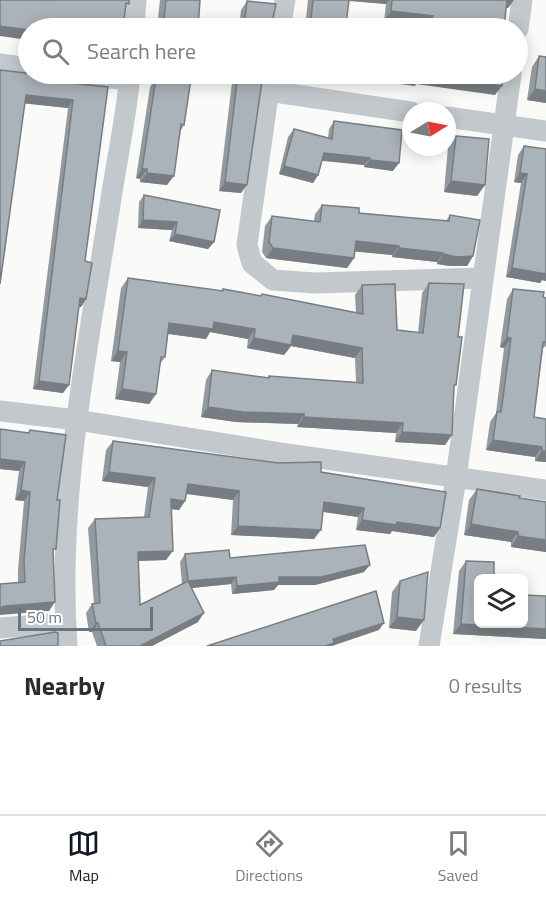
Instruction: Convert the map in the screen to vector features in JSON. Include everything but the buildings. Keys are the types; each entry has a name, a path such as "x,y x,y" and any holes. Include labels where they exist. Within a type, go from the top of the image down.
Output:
{"street":[{"path":"135,18 136,0"},
{"path":"281,18 285,0"},
{"path":"520,18 522,0"},
{"path":"0,64 18,67"},
{"path":"67,646 65,623 68,512 77,420 129,84"},
{"path":"270,84 247,245 252,263 273,280 304,282 483,278"},
{"path":"279,84 402,110"},
{"path":"429,646 456,478 510,84"},
{"path":"456,118 546,131"},
{"path":"0,411 77,420 281,453 546,490"},
{"path":"0,628 65,623"}]}
